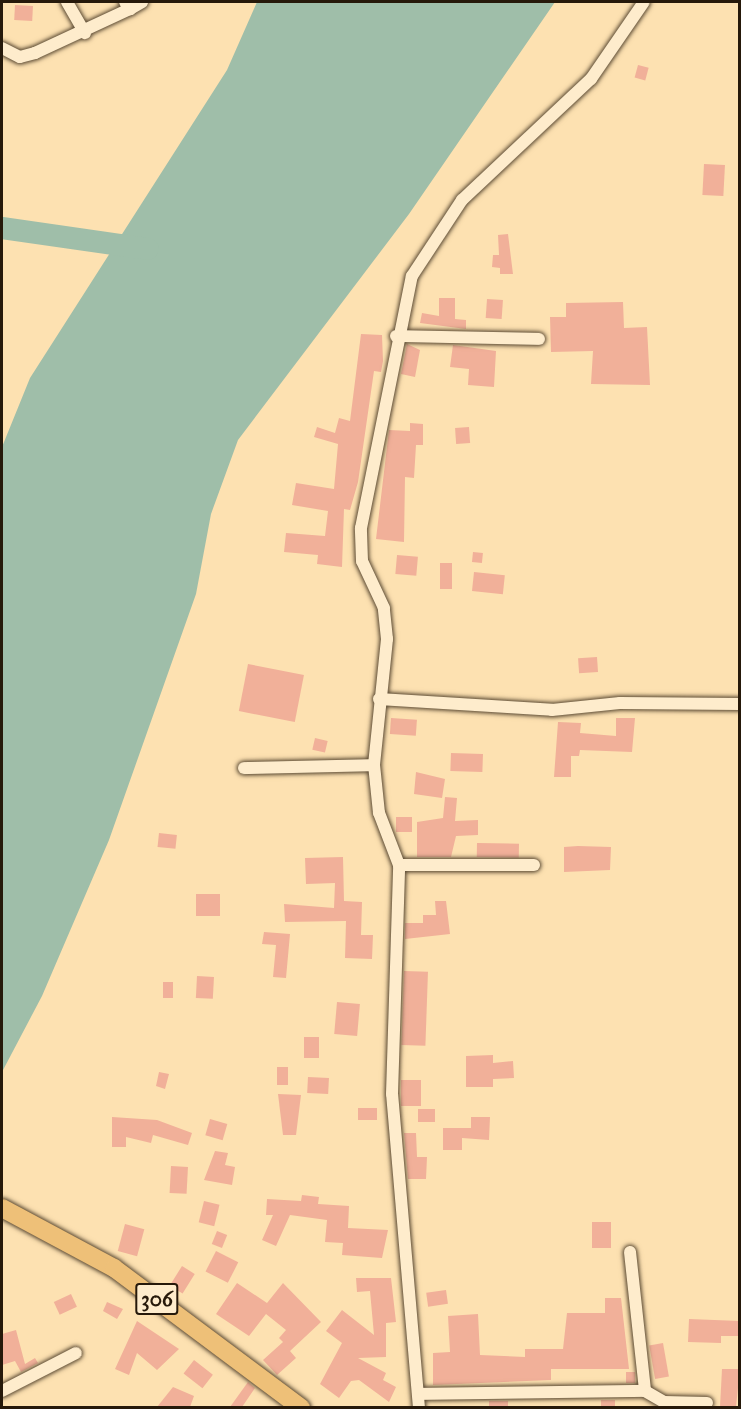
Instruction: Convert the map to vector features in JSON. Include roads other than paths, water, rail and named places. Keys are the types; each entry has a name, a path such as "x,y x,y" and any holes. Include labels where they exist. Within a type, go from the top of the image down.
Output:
{"main road":[{"name":"306","path":"2,1208 114,1268 301,1407"}],"street":[{"path":"67,2 85,33"},
{"path":"2,48 20,57 85,33 128,5 142,2"},
{"path":"419,1407 392,1094 399,865 379,813 374,765 384,608 365,569 360,540 396,336 412,276 451,215 490,170 591,78 644,2"},
{"path":"396,336 539,339"},
{"path":"379,699 552,710 620,704 740,704"},
{"path":"244,768 374,765"},
{"path":"399,865 534,865"},
{"path":"630,1252 645,1391"},
{"path":"2,1391 76,1353"},
{"path":"418,1394 645,1391 664,1402 707,1403"}],"waterway":[{"path":"2,228 147,249"}]}
